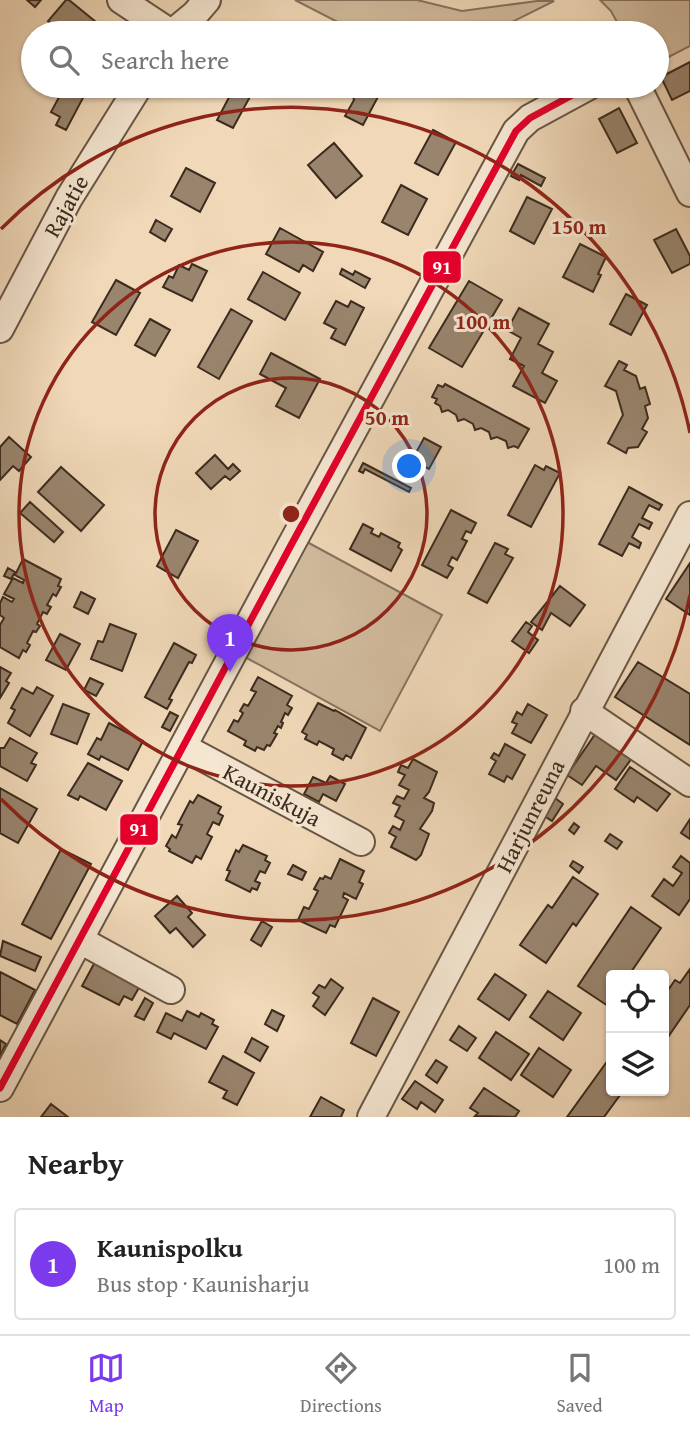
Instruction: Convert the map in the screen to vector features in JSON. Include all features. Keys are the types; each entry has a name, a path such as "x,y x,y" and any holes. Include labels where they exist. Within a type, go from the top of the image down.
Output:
{"street":[{"path":"177,21 187,0"},
{"path":"187,21 207,0"},
{"path":"131,4 155,21"},
{"name":"Rajatie","path":"0,330 69,198 132,98"},
{"path":"0,1088 516,131 539,113 567,98"},
{"path":"643,98 690,193"},
{"name":"Harjunreuna","path":"371,1117 690,514"},
{"path":"584,711 690,783"},
{"name":"Kauniskuja","path":"183,747 361,842"},
{"path":"80,940 172,990"}],"shaded area":[{"path":"295,0 417,0 462,11 554,1 514,21 336,21"},
{"path":"600,0 690,0 690,46 669,57 669,21 616,21"},
{"path":"307,542 442,615 380,731 245,657"}],"building":[{"path":"27,0 41,0 35,7"},
{"path":"66,0 69,0 95,21 48,21"},
{"path":"690,62 690,91 672,100 669,94 669,73"},
{"path":"59,98 83,98 66,130 56,125 60,117 51,112"},
{"path":"229,98 249,98 233,128 217,120"},
{"path":"353,98 377,98 363,125 345,116"},
{"path":"619,108 637,143 617,153 599,119"},
{"path":"433,130 456,142 438,175 415,163"},
{"path":"334,143 362,176 336,198 308,165"},
{"path":"518,164 545,178 541,186 521,175 519,180 511,176"},
{"path":"186,168 215,183 200,212 171,196"},
{"path":"401,185 427,199 408,235 382,222"},
{"path":"527,197 552,209 534,244 510,231"},
{"path":"156,220 172,229 165,241 150,232"},
{"path":"280,228 323,252 313,271 303,265 299,272 266,254"},
{"path":"676,229 690,256 690,264 672,273 654,240"},
{"path":"580,244 606,257 593,292 563,277"},
{"path":"192,264 207,271 192,301 163,287 169,276 173,278 179,265 189,270"},
{"path":"342,269 353,275 355,271 370,279 365,288 340,274"},
{"path":"263,272 300,293 285,320 248,299"},
{"path":"116,280 140,293 116,335 92,322"},
{"path":"469,281 502,300 462,367 429,348"},
{"path":"626,294 647,305 631,335 610,324"},
{"path":"336,301 348,307 351,301 364,308 345,345 331,338 336,329 324,323"},
{"path":"519,308 549,324 538,344 553,352 542,373 557,381 545,403 513,386 524,366 510,359 521,338 507,330"},
{"path":"231,309 252,321 219,379 198,367"},
{"path":"150,319 170,330 155,356 135,345"},
{"path":"271,353 320,379 299,418 276,406 286,388 260,374"},
{"path":"619,361 627,365 624,370 636,376 640,389 645,387 650,404 645,406 648,418 642,429 647,432 638,447 628,448 626,453 608,443 623,415 616,391 605,386"},
{"path":"445,384 529,429 518,448 508,448 506,441 497,437 491,439 489,432 481,428 475,430 473,424 464,419 458,421 456,415 448,410 442,412 440,406 435,403 437,399 432,397 438,385 443,387"},
{"path":"9,437 31,457 19,471 13,466 0,480 0,447"},
{"path":"424,438 441,447 429,469 412,460"},
{"path":"215,455 228,469 233,464 240,471 230,480 225,476 211,489 196,473"},
{"path":"363,463 411,488 409,492 365,469 363,473 359,471"},
{"path":"535,465 544,470 546,466 560,473 531,527 508,515"},
{"path":"61,467 104,505 81,531 38,492"},
{"path":"629,487 662,505 659,510 649,505 642,518 652,523 649,529 639,524 632,537 641,543 639,548 629,543 622,556 599,544"},
{"path":"30,502 63,532 54,542 20,513"},
{"path":"451,510 476,523 471,533 466,531 462,539 467,541 457,560 452,557 448,565 453,568 447,578 422,565"},
{"path":"363,524 373,529 371,533 379,537 381,533 400,543 398,547 402,550 391,571 350,549"},
{"path":"176,530 198,541 178,578 157,566"},
{"path":"495,543 508,549 505,554 513,558 487,603 468,593"},
{"path":"23,559 61,579 58,586 61,587 56,596 53,594 47,605 51,607 47,614 43,612 37,624 40,626 36,632 33,631 27,643 30,645 26,652 23,650 19,658 0,647 0,625 4,618 0,615 0,603 3,597 12,602 14,599 4,594 13,578 23,583 24,580 15,575"},
{"path":"690,563 690,615 666,599"},
{"path":"8,568 15,572 11,579 4,576"},
{"path":"560,586 585,605 570,626 551,613 542,630 531,622"},
{"path":"81,592 95,599 88,614 74,607"},
{"path":"526,622 532,626 528,632 538,640 529,653 512,641"},
{"path":"110,624 136,634 122,671 91,659 98,641 103,642"},
{"path":"60,634 80,644 66,670 46,660"},
{"path":"174,643 196,655 192,663 189,662 169,699 172,700 167,709 145,697"},
{"path":"638,662 690,694 690,745 615,697"},
{"path":"0,667 11,673 6,681 9,683 0,698"},
{"path":"258,677 292,696 287,705 292,708 288,715 285,713 281,728 278,726 270,746 267,745 264,750 257,747 255,751 244,745 246,741 228,731 234,720 238,722 244,704 248,706 256,692 251,690"},
{"path":"90,678 103,684 96,696 84,690"},
{"path":"37,687 53,696 30,736 8,723 15,710 11,708 22,688 33,694"},
{"path":"318,703 366,728 351,758 346,755 343,760 332,754 334,749 319,741 317,745 305,739 307,735 302,732"},
{"path":"63,704 89,714 77,744 51,734"},
{"path":"528,704 547,715 531,743 512,733 517,724 512,722 517,712 522,715"},
{"path":"170,712 178,716 170,731 162,727"},
{"path":"109,723 143,741 128,770 101,756 99,760 88,754 97,738 101,740"},
{"path":"596,733 632,758 616,780 596,766 582,785 567,775"},
{"path":"10,738 37,753 31,763 36,765 27,781 0,766 0,748 4,748"},
{"path":"505,744 525,755 512,779 507,776 504,782 489,774 496,761 491,758 494,753 499,756"},
{"path":"413,759 437,772 424,798 434,803 432,811 420,829 429,834 421,855 416,860 391,847 396,837 389,833 393,826 400,830 404,821 395,816 400,806 393,803 397,796 404,799 409,790 399,785 405,775 398,772 401,765 408,768"},
{"path":"88,763 122,781 106,810 80,796 78,800 68,795"},
{"path":"630,767 670,794 657,811 637,797 634,802 615,789"},
{"path":"330,776 345,784 336,801 323,794 319,802 304,794 313,777 326,783"},
{"path":"0,788 37,809 18,843 0,833"},
{"path":"198,795 221,807 218,813 223,816 219,825 213,822 207,834 212,837 201,859 196,856 192,863 169,851 166,846 172,835 176,838 182,825 178,824 190,801 193,803"},
{"path":"555,798 563,804 552,821 543,815"},
{"path":"690,819 690,839 681,833"},
{"path":"574,823 579,827 574,834 569,830"},
{"path":"610,834 622,842 617,849 605,841"},
{"path":"243,845 267,856 265,860 270,863 265,873 260,871 255,881 260,883 257,890 252,888 250,892 226,880 230,871 227,870 236,850 239,852"},
{"path":"61,849 91,864 51,939 22,924"},
{"path":"681,856 690,863 690,899 679,915 652,896 664,879 673,886 682,873 673,867"},
{"path":"340,859 364,871 359,882 363,884 356,899 344,893 343,897 348,900 335,927 330,925 326,933 298,920 304,907 309,909 318,891 314,889 320,878 325,876 331,879"},
{"path":"573,861 583,867 579,873 570,866"},
{"path":"293,865 306,872 302,880 288,874"},
{"path":"573,877 598,894 576,926 573,923 546,963 520,945 548,905 552,908"},
{"path":"177,896 192,913 188,917 205,935 193,947 176,928 170,933 155,916"},
{"path":"631,907 661,928 632,970 606,970 606,1005 578,986"},
{"path":"262,921 272,927 261,946 251,940"},
{"path":"3,941 41,957 35,971 0,956"},
{"path":"96,960 141,984 132,1000 124,996 119,1005 82,986"},
{"path":"690,969 690,1005 669,1036 669,989 675,980 680,983"},
{"path":"0,972 35,990 17,1024 0,1015"},
{"path":"495,974 526,995 509,1020 478,999"},
{"path":"331,979 343,988 325,1015 313,1006 319,997 313,993 319,985 325,988"},
{"path":"548,991 581,1013 563,1040 530,1017"},
{"path":"145,998 153,1003 144,1020 135,1016"},
{"path":"373,998 399,1012 376,1056 351,1043"},
{"path":"272,1010 284,1016 277,1031 265,1024"},
{"path":"187,1011 199,1017 201,1013 214,1020 212,1024 218,1027 206,1049 174,1033 171,1039 157,1032 166,1013 182,1021"},
{"path":"459,1026 476,1038 467,1051 450,1040"},
{"path":"496,1032 529,1054 511,1080 479,1058"},
{"path":"252,1038 268,1047 260,1061 245,1052"},
{"path":"0,1040 6,1044 0,1056"},
{"path":"539,1048 571,1070 553,1097 521,1075"},
{"path":"223,1056 254,1073 237,1105 223,1098 227,1091 209,1082"},
{"path":"436,1060 447,1067 437,1083 426,1075"},
{"path":"606,1063 606,1096 619,1096 604,1117 567,1117"},
{"path":"415,1081 443,1100 435,1112 421,1102 417,1109 402,1099"},
{"path":"484,1088 519,1111 515,1117 475,1116 478,1113 470,1108"},
{"path":"321,1097 344,1110 341,1117 310,1117"},
{"path":"51,1104 68,1117 41,1117"}],"transit line":[{"name":"91","path":"0,1088 516,131 530,118 567,98"}],"place":[{"name":"Kaunispolku","path":"230,672"}]}
